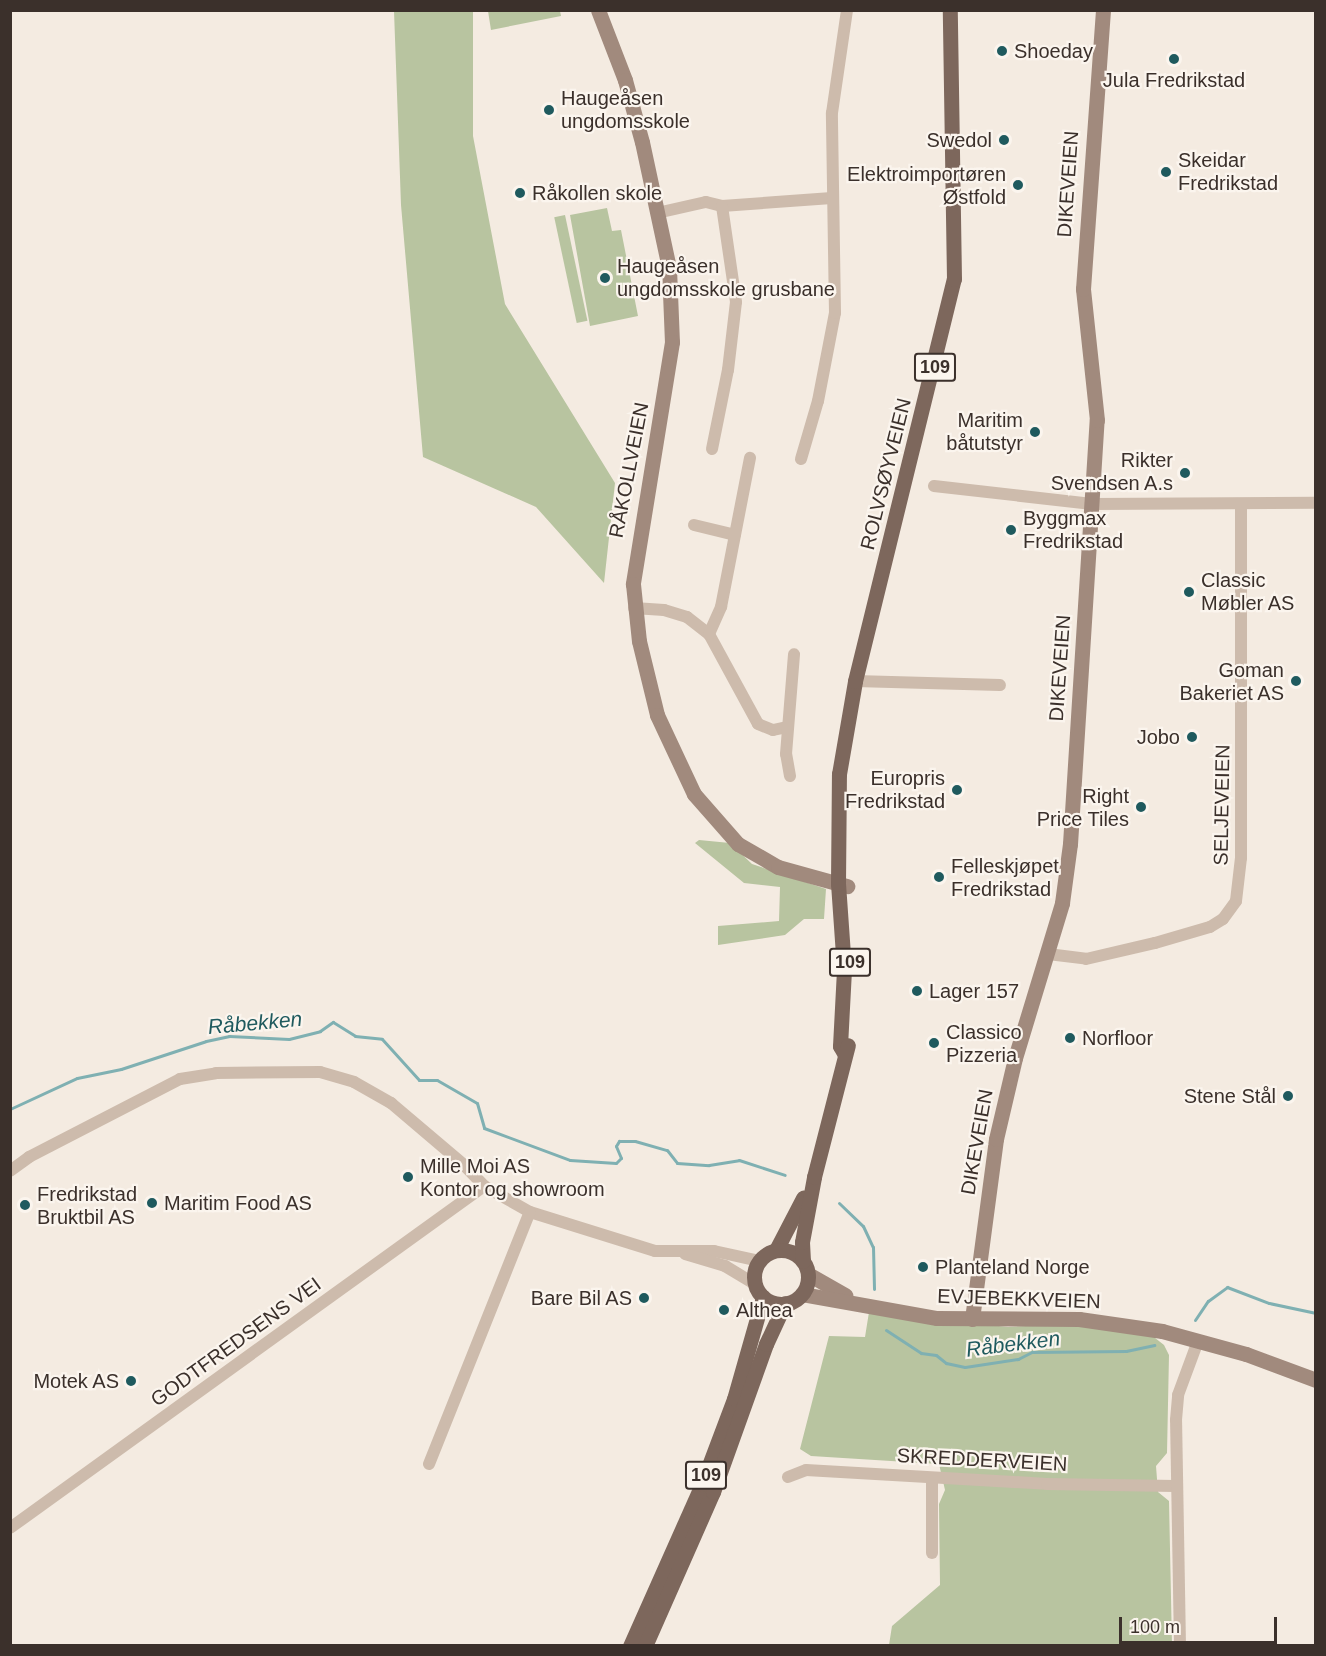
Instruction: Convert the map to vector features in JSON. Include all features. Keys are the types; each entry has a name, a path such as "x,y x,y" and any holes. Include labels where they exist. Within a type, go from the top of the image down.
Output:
{"main road":[{"name":"ROLVSØYVEIEN","path":"805,1268 802,1242 814,1177 844,1053 850,1006 842,878 842,766 855,681 954,279 950,10"},
{"name":"ROLVSØYVEIEN","path":"776,1250 814,1177"},
{"name":"109","path":"630,1646 702,1484 734,1399 759,1291 759,1261 776,1250"},
{"path":"776,1250 786,1250 805,1268"},
{"name":"109","path":"802,1294 805,1268"},
{"path":"759,1291 785,1303 802,1294"},
{"name":"109","path":"645,1646 713,1491 766,1344 785,1303"}],"street":[{"name":"RÅKOLLVEIEN","path":"598,10 625,80 669,268 672,342 633,564 634,608 657,716 694,794 738,844 778,867 807,876 842,878"},
{"path":"801,459 818,401 835,313 832,113 847,10"},
{"name":"DIKEVEIEN","path":"972,1319 996,1139 1015,1058 1062,903 1070,844 1092,504 1096,382 1083,289 1103,10"},
{"path":"657,213 706,202 722,206 832,198"},
{"path":"712,449 728,370 736,302 722,206"},
{"path":"709,634 721,607 750,458"},
{"path":"934,486 1092,504 1316,503"},
{"name":"SELJEVEIEN","path":"1048,954 1086,959 1155,943 1210,927 1223,919 1236,901 1241,858 1241,504"},
{"path":"694,525 735,535"},
{"path":"634,608 664,609 687,617 709,634 758,724 772,730 787,727"},
{"path":"790,776 787,727 794,654"},
{"path":"855,681 1000,685"},
{"path":"10,1171 29,1157 180,1078 287,1070 337,1076 370,1090 464,1165 484,1186 530,1212 634,1246 682,1252 714,1251 759,1261"},
{"name":"GODTFREDSENS VEI","path":"10,1528 484,1186"},
{"path":"429,1464 530,1212"},
{"path":"682,1252 725,1266 759,1291"},
{"name":"EVJEBEKKVEIEN","path":"805,1268 857,1303"},
{"name":"EVJEBEKKVEIEN","path":"802,1294 937,1318 1080,1319 1162,1331 1316,1380"},
{"path":"1180,1646 1175,1486 1178,1395 1198,1341"},
{"name":"SKREDDERVEIEN","path":"788,1477 806,1470 932,1479 1175,1486"},
{"path":"932,1479 932,1553"}],"green space":[{"path":"394,11 473,11 473,136 505,304 615,483 604,583 536,507 423,457 401,205"},
{"path":"488,11 560,11 561,16 491,30"},
{"name":"Haugeåsen ungdomsskole grusbane","path":"607,208 612,231 621,230 638,316 590,326 570,215"},
{"path":"565,215 587,321 577,323 554,217"},
{"path":"699,840 730,843 752,864 826,889 824,919 804,919 785,935 718,945 718,926 779,921 780,887 744,883 695,843"},
{"path":"869,1312 1008,1327 1084,1323 1150,1334 1164,1345 1169,1355 1167,1453 1156,1466 1158,1492 1169,1501 1172,1645 889,1645 892,1626 940,1585 939,1504 945,1490 939,1464 811,1456 800,1449 829,1336 865,1337"}],"waterway":[{"name":"Råbekken","path":"10,1109 77,1078 121,1069 206,1041 229,1036 289,1039 320,1031 333,1022 355,1036 382,1039 419,1080 437,1080 477,1103 484,1128 570,1160 616,1163 621,1158 616,1146 619,1141 635,1141 667,1150 677,1163 709,1165 739,1160 785,1175"},
{"name":"Råbekken","path":"839,1203 863,1226 873,1247 874,1289"},
{"name":"Råbekken","path":"1195,1320 1208,1301 1227,1287 1269,1303 1316,1313"},
{"name":"Råbekken","path":"886,1330 921,1353 936,1355 946,1363 965,1367 1018,1359 1032,1352 1126,1351 1154,1345"}],"place":[{"name":"Shoeday","path":"1002,51"},
{"name":"Jula Fredrikstad","path":"1174,59"},
{"name":"Haugeåsen ungdomsskole","path":"549,110"},
{"name":"Swedol","path":"1004,140"},
{"name":"Skeidar Fredrikstad","path":"1166,172"},
{"name":"Elektroimportøren Østfold","path":"1018,185"},
{"name":"Råkollen skole","path":"520,193"},
{"name":"Haugeåsen ungdomsskole grusbane","path":"605,278"},
{"name":"Maritim båtutstyr","path":"1035,432"},
{"name":"Rikter Svendsen A.s","path":"1185,473"},
{"name":"Byggmax Fredrikstad","path":"1011,530"},
{"name":"Classic Møbler AS","path":"1189,592"},
{"name":"Goman Bakeriet AS","path":"1296,681"},
{"name":"Jobo","path":"1192,737"},
{"name":"Europris Fredrikstad","path":"957,790"},
{"name":"Right Price Tiles","path":"1141,807"},
{"name":"Felleskjøpet Fredrikstad","path":"939,877"},
{"name":"Lager 157","path":"917,991"},
{"name":"Norfloor","path":"1070,1038"},
{"name":"Classico Pizzeria","path":"934,1043"},
{"name":"Stene Stål","path":"1288,1096"},
{"name":"Mille Moi AS Kontor og showroom","path":"408,1177"},
{"name":"Maritim Food AS","path":"152,1203"},
{"name":"Fredrikstad Bruktbil AS","path":"25,1205"},
{"name":"Planteland Norge","path":"923,1267"},
{"name":"Bare Bil AS","path":"644,1298"},
{"name":"Althea","path":"724,1310"},
{"name":"Motek AS","path":"131,1381"}]}
